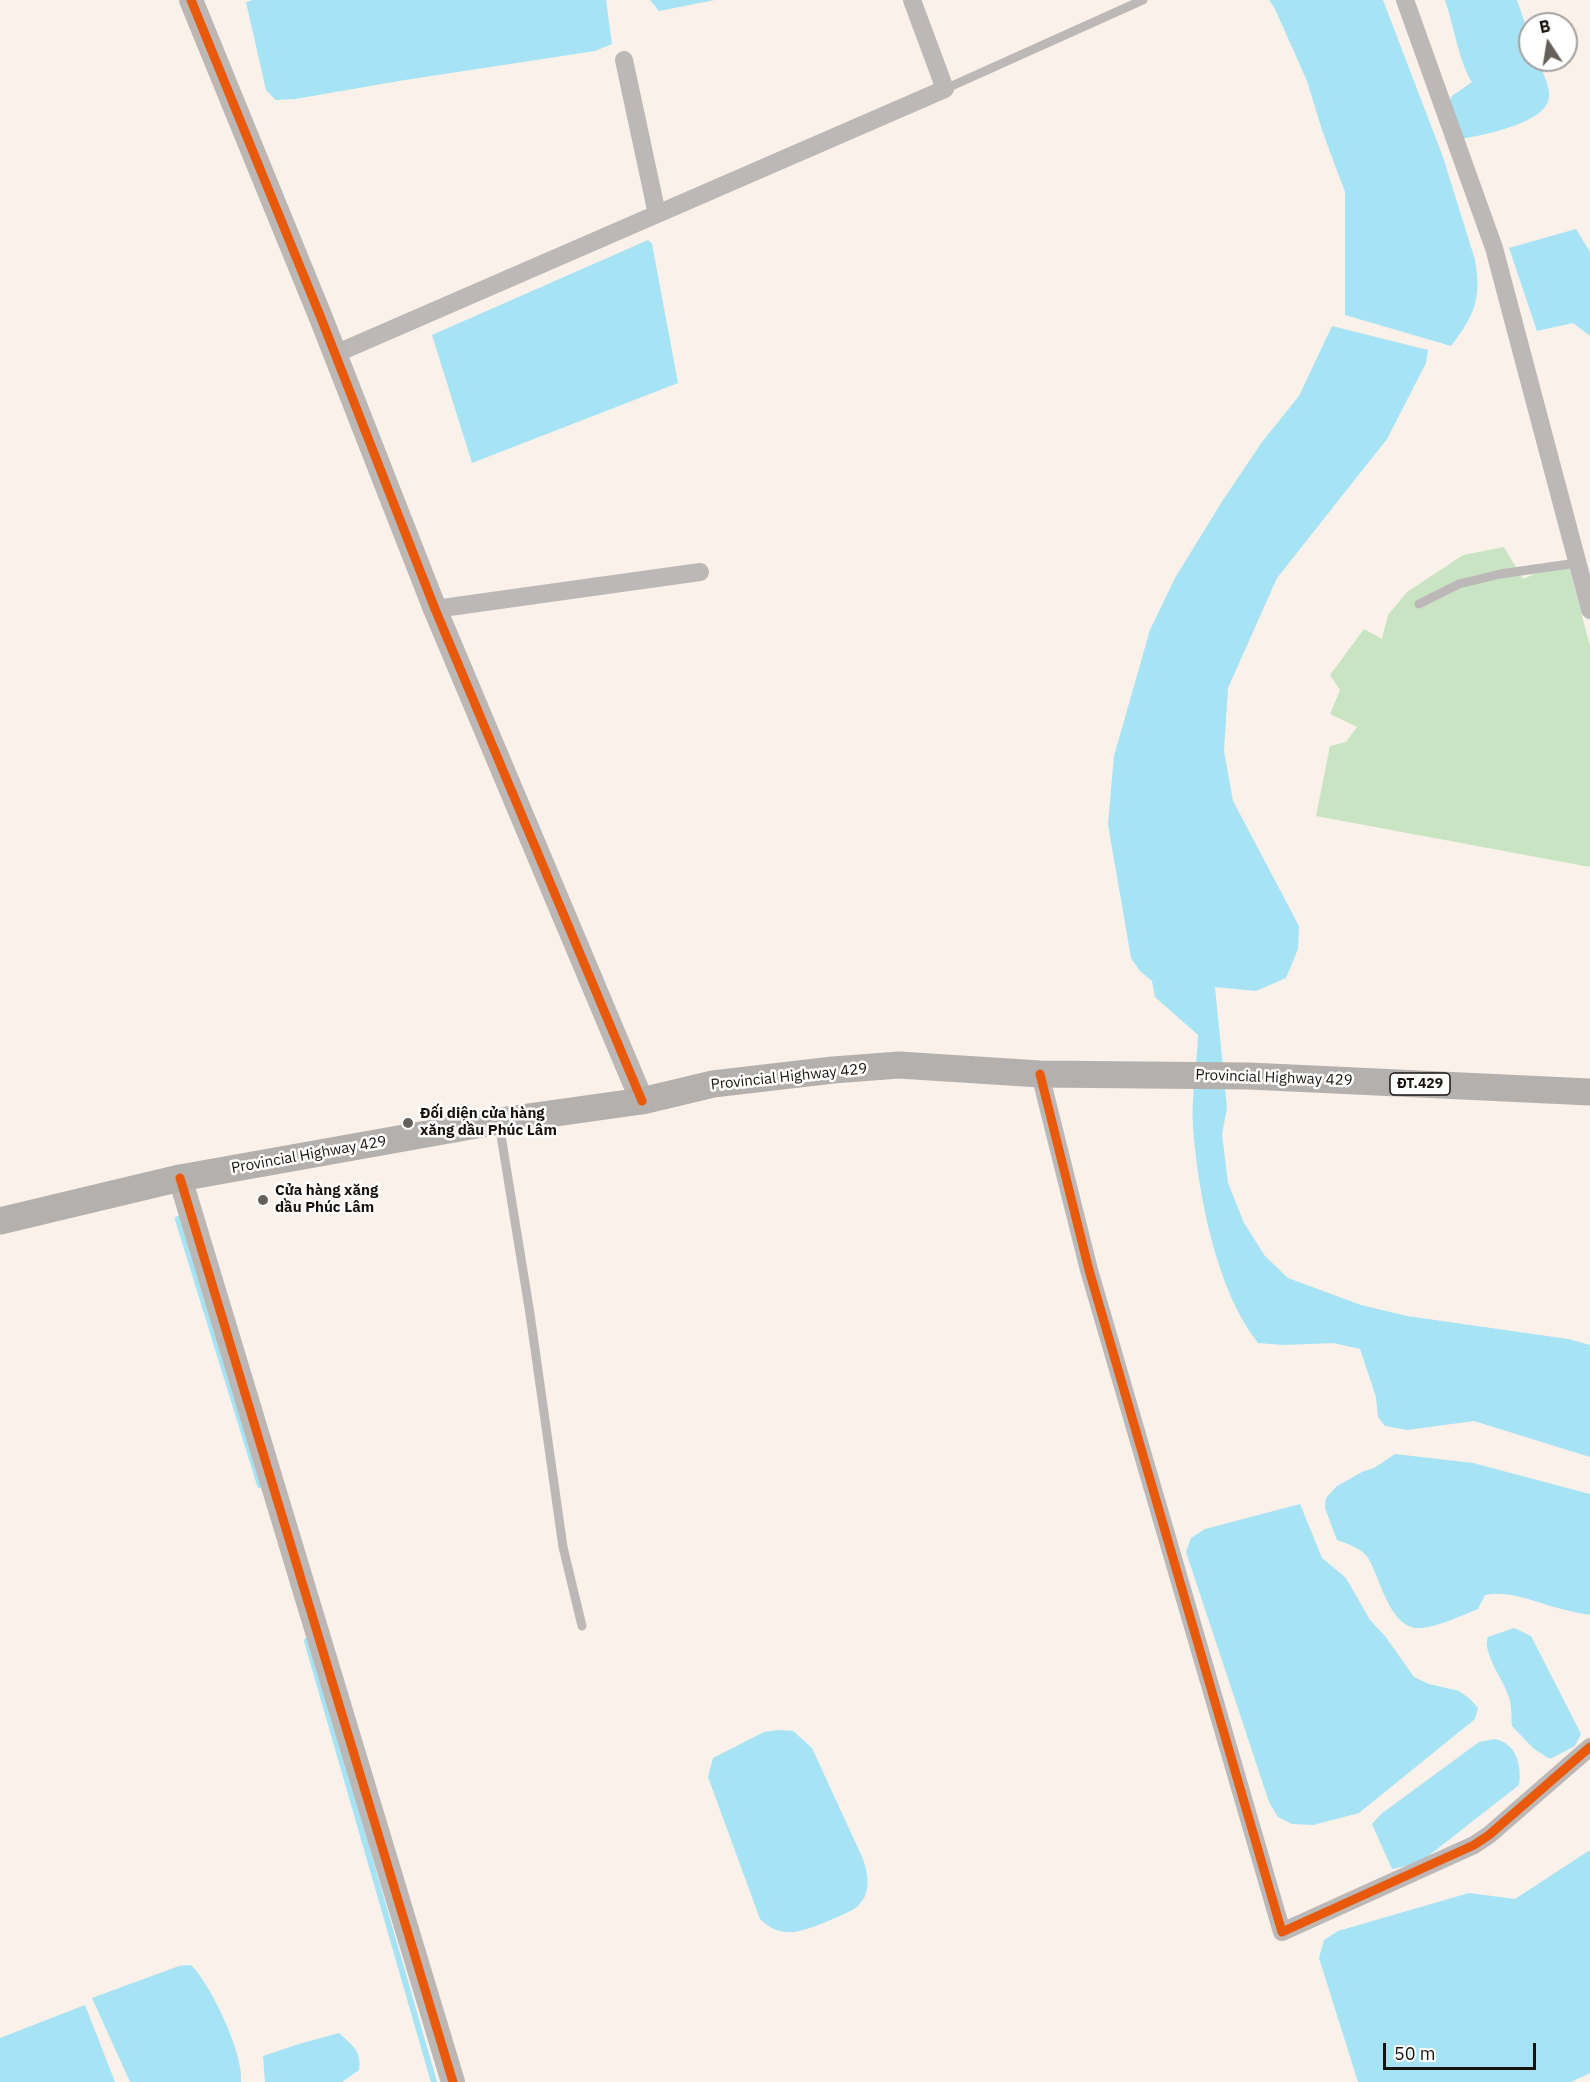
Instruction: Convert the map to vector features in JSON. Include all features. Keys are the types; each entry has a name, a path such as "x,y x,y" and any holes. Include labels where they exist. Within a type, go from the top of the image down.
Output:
{"main road":[{"name":"Provincial Highway 429","path":"0,1221 180,1178 499,1121 642,1101 713,1084 899,1065 1040,1074 1249,1076 1590,1092"}],"street":[{"path":"191,0 335,354 435,609 642,1101"},
{"path":"335,354 945,89 912,0"},
{"path":"1406,0 1494,248 1580,551 1590,610"},
{"path":"624,60 657,214"},
{"path":"435,609 700,572"},
{"path":"1040,1074 1089,1270 1282,1932 1474,1845 1490,1835 1590,1747"},
{"path":"180,1178 453,2082"}],"lane":[{"path":"945,89 1143,0"},
{"path":"1419,604 1459,584 1580,551"},
{"path":"499,1121 563,1546 582,1626"}],"green space":[{"path":"1504,547 1523,579 1567,560 1590,646 1590,867 1316,816 1330,746 1346,742 1357,727 1330,714 1340,690 1330,675 1364,629 1382,639 1388,615 1407,592 1463,555"}],"water":[{"path":"253,0 606,0 612,44 595,51 295,99 276,100 266,90 246,2"},
{"path":"650,0 715,0 659,11"},
{"path":"1269,0 1383,0 1443,157 1475,260 1477,296 1471,316 1451,346 1345,315 1345,192 1307,81"},
{"path":"1445,0 1517,0 1521,12 1518,12 1518,72 1542,72 1549,96 1546,106 1525,121 1510,127 1456,140 1448,106 1452,96 1472,82 1460,55"},
{"path":"1576,229 1590,252 1590,336 1573,323 1537,331 1509,248"},
{"path":"648,240 652,244 678,383 472,463 432,335"},
{"path":"1332,326 1428,350 1426,363 1387,439 1277,578 1228,688 1224,751 1233,801 1299,926 1298,949 1286,978 1256,991 1215,987 1227,1108 1222,1134 1228,1183 1244,1223 1265,1256 1288,1278 1361,1305 1407,1316 1568,1339 1590,1345 1590,1457 1474,1421 1407,1430 1385,1426 1378,1417 1376,1397 1360,1349 1333,1343 1284,1345 1258,1343 1243,1321 1220,1269 1199,1181 1193,1127 1198,1035 1155,997 1152,981 1140,971 1131,958 1108,824 1114,756 1150,630 1175,578 1223,500 1262,442 1299,396"},
{"path":"1395,1454 1473,1463 1590,1494 1590,1615 1513,1595 1494,1594 1485,1595 1478,1609 1435,1625 1421,1628 1401,1621 1387,1601 1368,1558 1354,1547 1337,1540 1325,1508 1326,1498 1337,1486 1374,1468"},
{"path":"1300,1504 1322,1558 1346,1578 1370,1620 1385,1636 1414,1677 1429,1684 1459,1691 1478,1708 1475,1719 1359,1813 1313,1825 1292,1824 1278,1817 1269,1802 1186,1552 1191,1538 1205,1529"},
{"path":"1514,1628 1531,1636 1581,1734 1575,1746 1550,1759 1534,1749 1512,1726 1508,1694 1488,1651 1488,1637"},
{"path":"793,1731 812,1748 863,1859 867,1877 865,1896 856,1908 824,1923 793,1932 775,1929 760,1919 708,1777 713,1758 764,1732"},
{"path":"1494,1739 1508,1745 1516,1756 1520,1777 1519,1785 1423,1860 1392,1869 1372,1824 1381,1814 1479,1742"},
{"path":"1590,1850 1590,2073 1571,2082 1358,2082 1319,1958 1324,1940 1338,1931 1469,1893 1515,1899"},
{"path":"191,1965 208,1988 225,2020 241,2070 241,2082 130,2082 92,1998 179,1966"},
{"path":"85,2005 115,2082 0,2082 0,2038"},
{"path":"339,2033 355,2049 360,2063 359,2070 342,2082 265,2082 263,2056"}],"waterway":[{"path":"178,1219 260,1485"},
{"path":"307,1641 434,2082"}],"cycle path":[{"path":"191,0 321,318 435,609 642,1101"},
{"path":"1040,1074 1089,1270 1282,1932 1474,1845 1489,1835 1590,1747"},
{"path":"180,1178 453,2082"}],"place":[{"name":"Đối diện cửa hàng xăng dầu Phúc Lâm","path":"408,1123"},
{"name":"Cửa hàng xăng dầu Phúc Lâm","path":"263,1200"}]}
